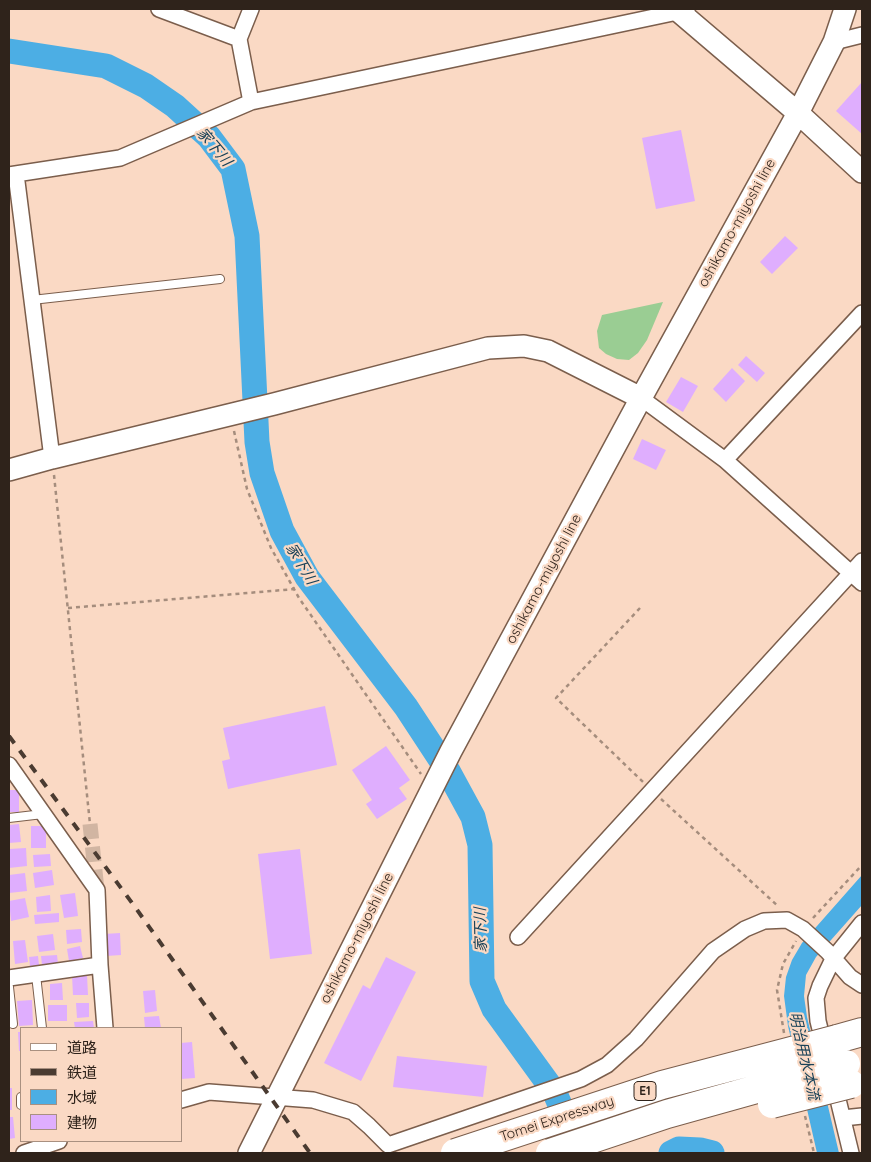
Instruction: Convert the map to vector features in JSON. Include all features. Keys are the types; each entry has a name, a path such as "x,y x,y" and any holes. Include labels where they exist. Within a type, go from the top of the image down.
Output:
{"highway":[{"name":"Tomei Expressway","path":"456,1153 662,1085 850,1035"},
{"name":"E1","path":"550,1153 667,1114 855,1072"},
{"path":"572,1153 855,1072"}],"main road":[{"name":"oshikamo-miyoshi line","path":"249,1153 435,782 641,398 798,113 834,42 845,9"},
{"path":"683,10 862,172"},
{"path":"9,470 488,348 524,346 548,351 641,398"}],"street":[{"path":"159,9 239,39"},
{"path":"251,9 239,39 251,102"},
{"path":"52,458 32,300 12,175 120,158 251,102 683,10"},
{"path":"834,42 862,35"},
{"path":"725,460 862,313"},
{"path":"641,398 725,460 857,578"},
{"path":"518,937 652,791 857,578 862,561"},
{"path":"9,765 97,890 105,1027"},
{"path":"182,1100 209,1092 313,1100 353,1112 389,1149 581,1079 607,1065 636,1039 714,951 745,929 764,921 787,920 803,929 831,955 850,977 862,985"},
{"path":"851,1153 818,1021 816,998 831,955 862,923"},
{"path":"9,978 100,965"},
{"path":"843,1118 862,1116"},
{"path":"25,1149 55,1142"}],"lane":[{"path":"32,300 220,279"},
{"path":"9,818 43,814"},
{"path":"36,974 42,1027"},
{"path":"9,986 13,1024"}],"path":[{"path":"234,414 247,489 272,548 295,589 419,772 435,782"},
{"path":"52,458 90,824"},
{"path":"68,608 295,589"},
{"path":"640,608 556,698 652,791 780,909 784,920"}],"green space":[{"path":"663,302 647,340 638,353 629,360 617,359 599,348 597,331 602,315"}],"water":[{"name":"明治用水本流","path":"862,875 862,905 816,957 806,975 804,996 807,1017 839,1153 817,1153 788,1026 784,996 786,977 792,960 802,943"}],"building":[{"path":"862,82 862,134 836,111"},
{"path":"681,130 695,201 656,209 642,138"},
{"path":"785,236 798,248 772,274 760,262"},
{"path":"746,356 765,373 757,382 738,365"},
{"path":"732,368 745,381 726,402 713,389"},
{"path":"681,377 698,386 683,412 666,402"},
{"path":"642,439 666,450 656,470 633,459"},
{"path":"325,706 337,765 228,789 222,761 230,759 223,728"},
{"path":"386,746 410,780 399,788 407,799 377,819 366,804 372,800 352,770"},
{"path":"9,790 19,790 19,812 9,812"},
{"path":"19,824 21,842 9,843 9,825"},
{"path":"31,826 46,826 46,848 31,848"},
{"path":"26,848 27,866 9,868 9,849"},
{"path":"300,849 312,954 270,959 258,854"},
{"path":"50,854 51,866 34,867 33,855"},
{"path":"52,870 54,885 35,888 33,873"},
{"path":"25,873 27,891 9,893 9,875"},
{"path":"75,893 78,916 64,918 60,895"},
{"path":"50,895 51,911 37,912 36,897"},
{"path":"25,898 29,917 11,921 9,901"},
{"path":"59,913 59,922 35,924 34,915"},
{"path":"81,929 82,942 67,944 66,930"},
{"path":"120,933 121,955 106,956 104,934"},
{"path":"53,934 55,950 39,952 37,936"},
{"path":"25,940 28,962 15,964 13,941"},
{"path":"80,946 83,958 69,961 67,949"},
{"path":"57,955 58,964 42,965 41,956"},
{"path":"38,956 39,965 30,966 29,957"},
{"path":"386,957 416,972 361,1081 324,1063 363,985 370,989"},
{"path":"72,975 87,975 88,995 73,995"},
{"path":"62,983 63,1000 50,1000 50,984"},
{"path":"155,990 157,1011 145,1013 143,991"},
{"path":"32,1000 33,1025 19,1026 17,1001"},
{"path":"76,1003 89,1003 89,1017 77,1018"},
{"path":"48,1005 67,1005 67,1021 48,1021"},
{"path":"159,1016 161,1027 145,1027 144,1017"},
{"path":"93,1021 94,1027 75,1027 74,1022"},
{"path":"18,1032 20,1032 20,1051"},
{"path":"192,1042 195,1078 182,1079 182,1043"},
{"path":"397,1056 487,1066 483,1097 393,1087"},
{"path":"9,1088 12,1088 12,1110 9,1110"},
{"path":"9,1117 13,1117 15,1138 9,1139"}],"waterway":[{"name":"家下川","path":"9,51 106,66 146,86 175,106 209,137 233,169 247,236 257,442 262,473 282,531 307,577 406,707 448,771 473,817 480,845 482,981 494,1009 555,1093 573,1136"},
{"name":"家下川","path":"671,1153 679,1149 700,1150 712,1153"}],"tunnel":[{"path":"90,824 97,890"}],"railway":[{"path":"9,736 135,907 310,1153"}]}
